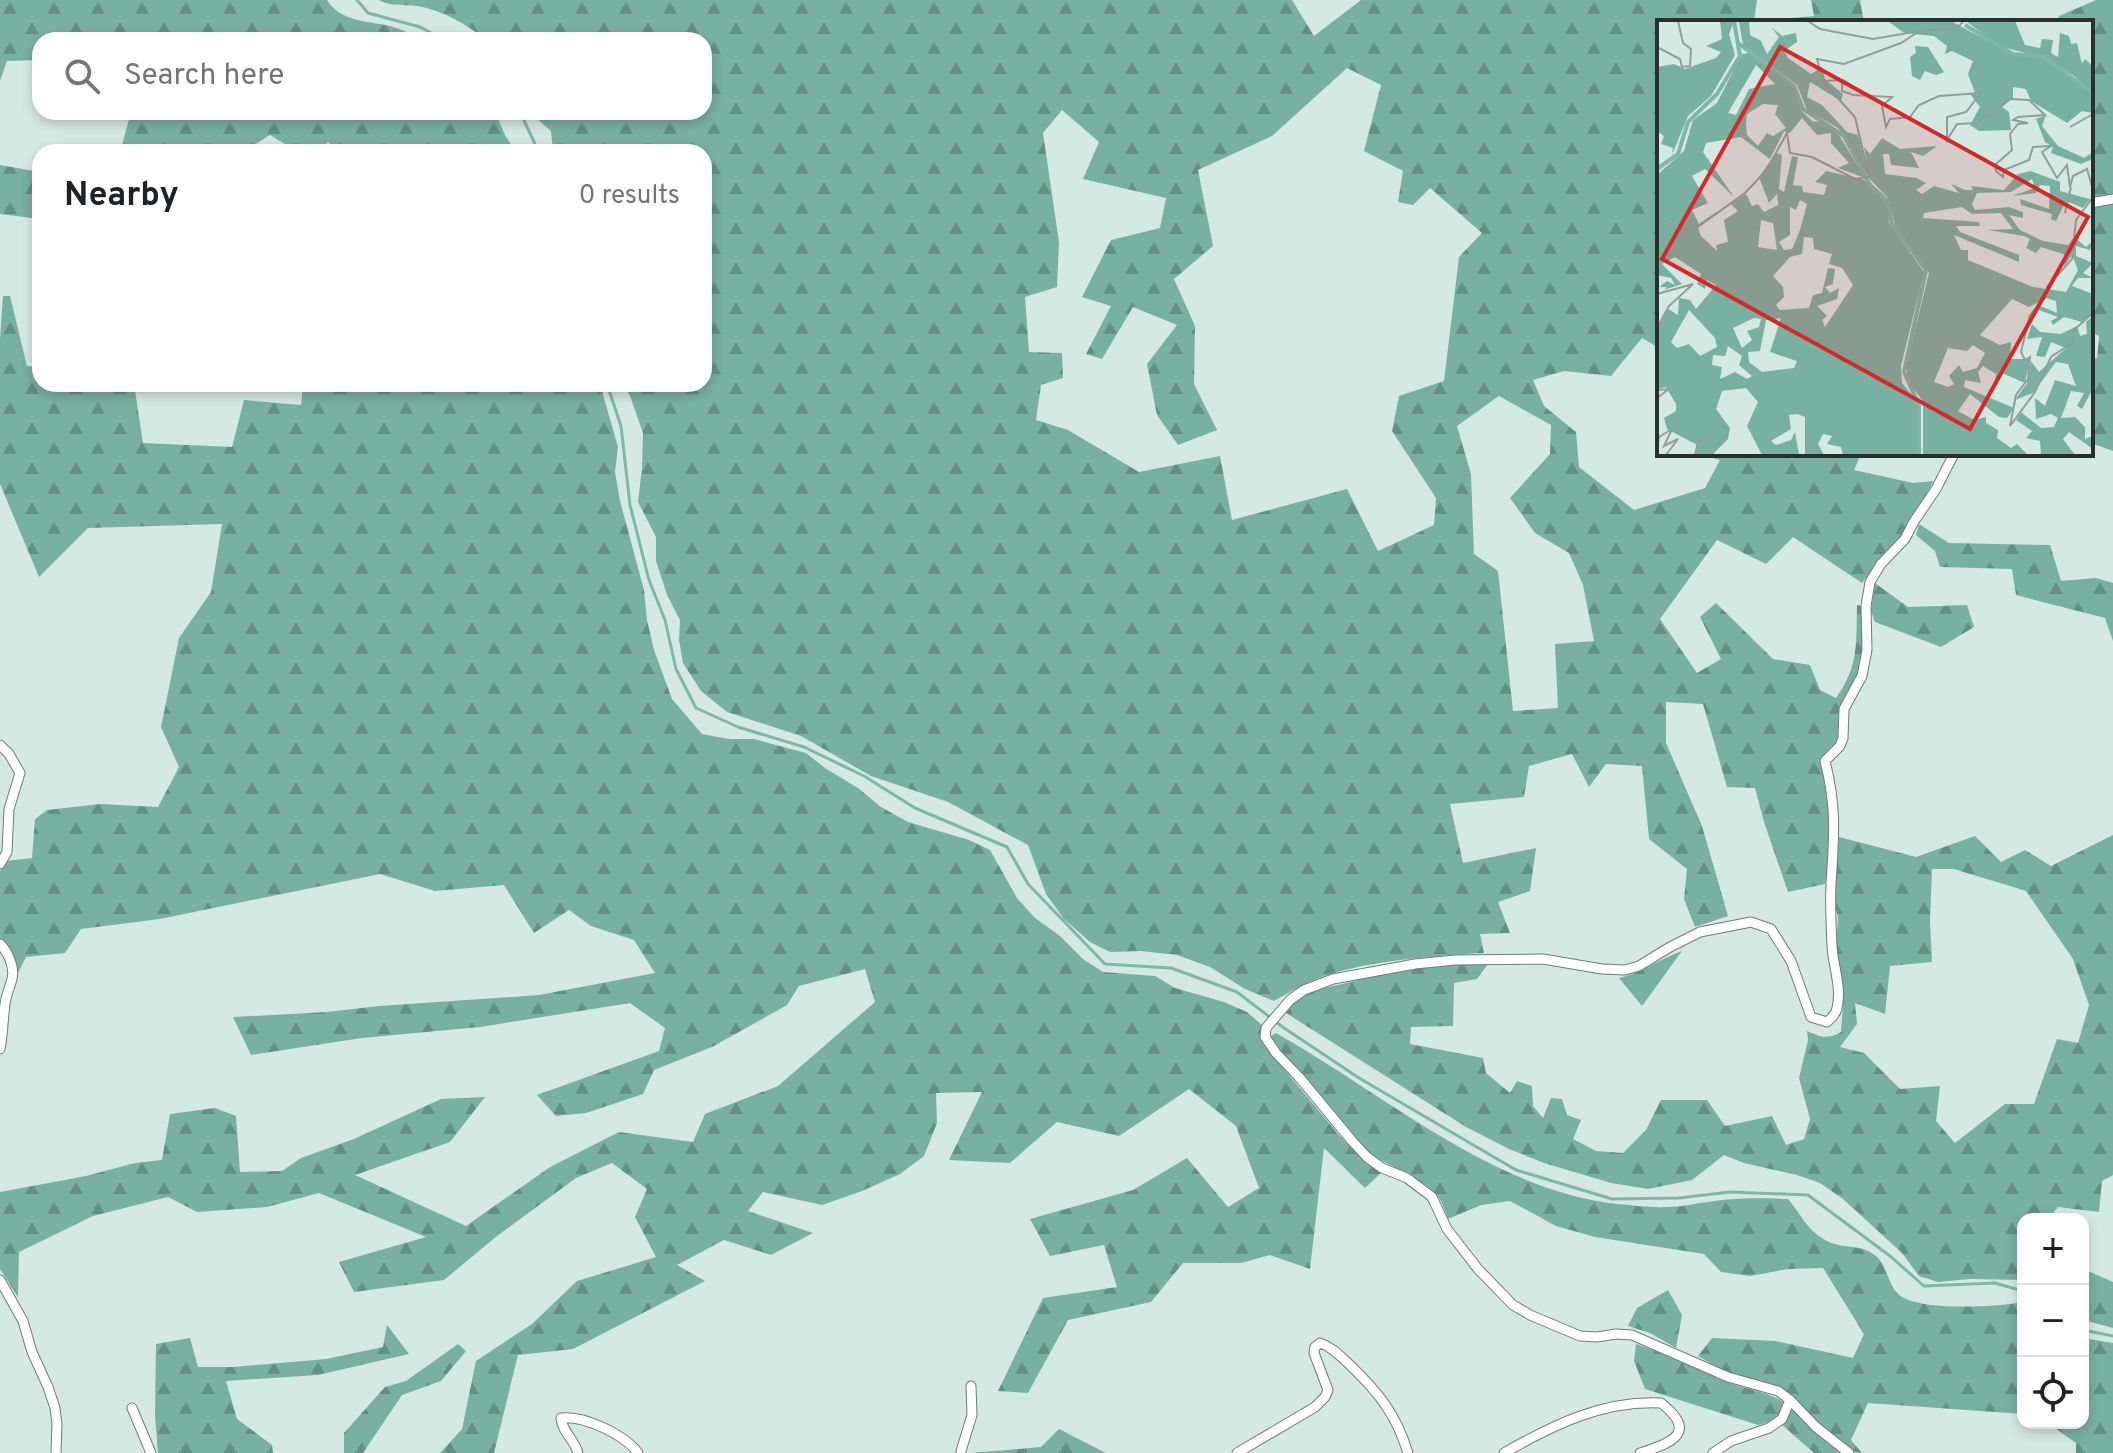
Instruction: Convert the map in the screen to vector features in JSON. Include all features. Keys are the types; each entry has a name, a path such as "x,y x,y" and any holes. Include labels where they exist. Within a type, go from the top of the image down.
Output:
{"street":[{"path":"2093,203 2113,199"},
{"path":"1849,1453 1778,1391 1728,1377 1632,1335 1580,1336 1513,1305 1478,1269 1447,1229 1432,1197 1407,1178 1382,1168 1367,1157 1265,1037 1266,1028 1290,1000 1304,990 1333,979 1455,960 1543,959 1625,970 1639,966 1700,932 1751,922 1771,929 1791,961 1811,1017 1827,1022 1837,1010 1838,999 1830,907 1835,810 1825,761 1840,746 1844,709 1862,676 1867,650 1866,606 1870,582 1881,564 1905,539 1953,456"},
{"path":"0,745 20,773 9,809 7,852 0,864"},
{"path":"0,944 8,956 13,978 5,1004 0,1049"},
{"path":"0,1280 23,1321 55,1408 56,1453"},
{"path":"1237,1453 1315,1407 1325,1397 1328,1390 1314,1353 1320,1343 1339,1355 1387,1404 1408,1453"},
{"path":"962,1452 972,1415 971,1386"},
{"path":"1713,1453 1731,1441 1769,1428 1782,1419 1790,1400"},
{"path":"1504,1453 1590,1412 1619,1404 1661,1403 1678,1418 1680,1428 1676,1437 1640,1453"},
{"path":"132,1408 151,1453"},
{"path":"578,1453 561,1424 561,1418 578,1419 615,1433 638,1453"}],"green space":[{"path":"0,0 327,0 351,18 406,32 32,32 32,60 7,61 0,81"},
{"path":"379,0 1292,0 1314,36 1361,0 1757,0 1754,20 1657,20 1657,347 1642,338 1611,376 1564,371 1533,380 1544,406 1576,432 1579,467 1634,510 1705,488 1720,460 1705,456 1860,456 1854,470 1913,483 1933,481 1898,541 1862,583 1793,537 1766,564 1717,540 1660,619 1697,673 1721,659 1700,617 1716,603 1773,659 1810,665 1820,690 1836,698 1852,665 1857,605 1863,606 1861,669 1838,743 1827,755 1831,837 1825,884 1788,892 1755,788 1727,787 1703,704 1666,702 1666,743 1702,826 1728,916 1695,927 1684,899 1687,869 1649,839 1642,766 1606,764 1589,787 1572,754 1529,766 1524,797 1450,804 1463,863 1536,848 1530,891 1498,902 1510,933 1480,934 1484,953 1362,966 1311,981 1274,1001 1245,989 1210,967 1177,955 1110,952 1090,942 1064,919 1046,894 1028,845 948,802 871,776 801,736 727,712 701,691 683,663 680,620 667,595 656,561 656,537 638,502 643,433 628,392 712,392 712,144 552,144 551,131 538,120 712,120 712,32 475,32 436,11","holes":["1347,68 1381,85 1364,151 1403,171 1398,202 1413,205 1430,188 1482,233 1459,257 1444,381 1399,396 1392,431 1436,498 1434,525 1378,551 1347,489 1232,520 1220,456 1139,472 1068,430 1036,420 1041,385 1063,378 1062,353 1029,352 1025,297 1057,287 1059,242 1043,133 1062,110 1099,142 1083,179 1166,198 1160,228 1111,240 1082,297 1111,306 1086,354 1102,359 1133,307 1177,325 1147,364 1157,415 1178,445 1217,430 1194,384 1195,326 1174,279 1213,246 1198,170 1272,136","1499,396 1551,425 1550,454 1510,498 1535,533 1569,553 1583,585 1594,641 1555,644 1558,708 1513,711 1498,571 1474,554 1471,474 1457,426"]},
{"path":"1811,0 1860,0 1864,20 1766,20 1814,16"},
{"path":"2096,0 2113,0 2113,194 2093,199 2093,20 2058,20 2059,16"},
{"path":"129,120 498,120 511,144 285,144 270,135 256,144 122,144"},
{"path":"0,165 32,171 32,218 0,214"},
{"path":"2113,203 2113,451 2093,444 2093,359 2097,358 2099,336 2093,333 2093,207"},
{"path":"3,296 10,296 27,366 32,366 32,392 135,392 143,443 232,447 244,400 301,405 302,392 602,392 618,447 615,472 620,501 644,590 654,650 672,699 702,734 754,739 806,753 881,807 908,822 969,840 990,850 1017,898 1035,918 1103,972 1155,976 1175,988 1247,1012 1263,1026 1274,1057 1339,1135 1381,1173 1365,1188 1324,1148 1310,1269 1270,1255 1241,1263 1183,1263 1151,1302 1068,1320 1028,1393 998,1391 1043,1298 1117,1287 1104,1245 1050,1256 1030,1219 1133,1190 1187,1158 1228,1207 1259,1188 1236,1126 1189,1089 1119,1136 1057,1122 1010,1163 949,1160 982,1092 936,1093 937,1123 924,1156 900,1174 822,1205 763,1192 748,1211 813,1233 771,1255 724,1240 677,1265 705,1281 573,1349 518,1355 494,1453 440,1453 462,1429 476,1361 532,1324 577,1281 656,1257 635,1217 647,1189 612,1163 576,1178 497,1236 444,1280 354,1292 339,1262 426,1237 319,1193 267,1207 197,1212 168,1197 93,1216 19,1252 18,1297 0,1269 0,1192 162,1160 170,1114 215,1108 236,1116 240,1172 282,1171 301,1158 354,1139 441,1099 485,1097 450,1142 355,1175 466,1226 550,1167 619,1132 693,1142 705,1114 778,1086 875,1002 865,969 799,986 787,1005 712,1047 654,1070 643,1094 586,1113 556,1116 537,1095 659,1051 665,1028 630,1003 480,1027 362,1038 251,1055 233,1017 539,995 655,973 634,940 591,926 569,910 534,933 504,885 435,891 380,874 160,919 81,929 65,953 26,957 17,975 0,940 0,871 6,861 32,858 35,819 47,810 100,804 158,807 179,767 161,727 179,638 211,592 222,524 88,528 39,577 0,484"},
{"path":"1919,524 1949,543 2050,545 2061,581 2096,578 2113,583 2113,641 2105,618 2016,595 2012,569 1940,567 1935,551 1916,535"},
{"path":"1875,583 1908,607 1967,605 1974,627 1941,647 1875,622 1871,611"},
{"path":"2113,835 2113,1175 2102,1181 2099,1212 2058,1207 2053,1213 2017,1213 2017,1280 1938,1282 1919,1276 1902,1253 1843,1199 1820,1183 1724,1155 1692,1180 1648,1189 1611,1183 1544,1163 1466,1127 1286,1013 1303,996 1328,987 1416,968 1488,964 1477,979 1454,983 1453,1026 1411,1027 1410,1044 1483,1058 1486,1073 1510,1093 1517,1081 1532,1086 1533,1106 1543,1118 1551,1098 1562,1099 1567,1115 1581,1120 1573,1139 1596,1151 1623,1153 1646,1130 1661,1100 1707,1100 1725,1126 1772,1116 1786,1145 1804,1139 1810,1119 1799,1078 1808,1040 1807,1031 1824,1037 1841,1032 1843,1005 1836,950 1838,917 1834,902 1839,837 1916,857 1975,836 2001,862 2025,850 2051,866","holes":["1932,869 1954,869 2026,891 2073,959 2089,1005 2078,1043 2057,1039 2034,1104 2005,1104 1955,1143 1936,1121 1940,1086 1900,1089 1864,1053 1840,1047 1857,1024 1855,1003 1885,1014 1890,966 1932,962"]},
{"path":"1682,951 1642,1006 1619,978 1636,972"},
{"path":"1276,1033 1440,1136 1526,1180 1571,1195 1648,1207 1738,1199 1788,1199 1810,1228 1822,1238 1876,1256 1894,1289 1906,1299 1938,1306 2017,1303 2017,1414 1868,1403 1851,1440 1862,1453 1850,1451 1791,1395 1726,1372 1698,1356 1712,1338 1776,1341 1853,1358 1864,1334 1823,1268 1788,1269 1750,1276 1721,1272 1704,1254 1595,1237 1556,1226 1510,1201 1481,1205 1448,1219 1440,1200 1431,1189 1369,1153 1269,1037"},
{"path":"2089,1272 2113,1282 2113,1328 2089,1322"},
{"path":"1668,1290 1682,1315 1676,1348 1650,1333 1628,1326 1637,1308"},
{"path":"387,1325 409,1354 318,1375 226,1381 237,1419 272,1445 273,1453 158,1453 156,1344 190,1338 198,1367 233,1367 326,1359 383,1347"},
{"path":"2089,1339 2113,1343 2113,1453 2076,1453 2076,1443 2056,1429 2089,1429"},
{"path":"458,1344 466,1351 441,1381 402,1395 363,1453 344,1453 344,1433 385,1387 406,1381"},
{"path":"1636,1344 1785,1403 1774,1418 1758,1425 1645,1389 1634,1361"},
{"path":"1792,1406 1840,1453 1814,1453 1781,1424"},
{"path":"1059,1429 1106,1453 971,1453 1041,1447"}],"waterway":[{"path":"357,0 368,13 429,32"},
{"path":"524,120 535,144"},
{"path":"610,392 621,426 630,505 649,580 665,620 676,669 696,708 738,727 804,747 864,776 915,808 1007,847 1028,884 1105,964 1171,968 1237,992 1359,1078 1516,1170 1612,1199 1679,1198 1730,1192 1808,1195 1890,1256 1924,1286 1995,1283 2017,1289"},
{"path":"2089,1331 2113,1336"}]}
